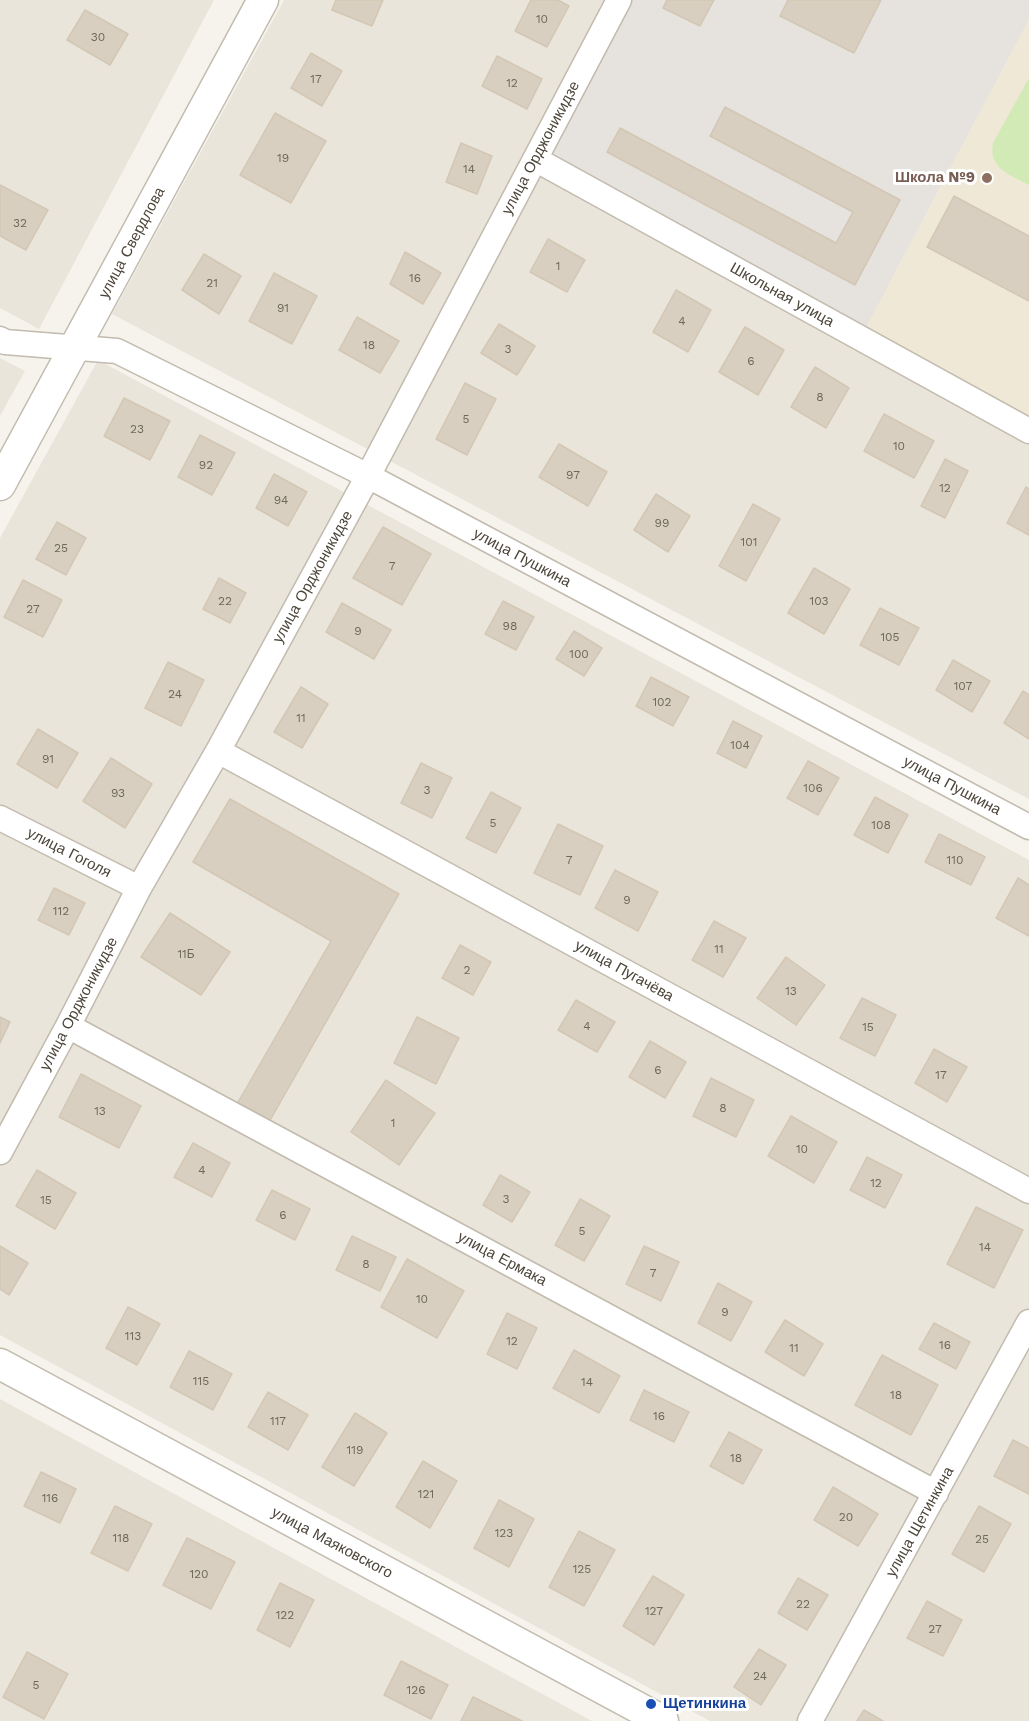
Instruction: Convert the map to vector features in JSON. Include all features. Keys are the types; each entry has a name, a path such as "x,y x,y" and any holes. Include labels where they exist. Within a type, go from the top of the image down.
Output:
{"street":[{"name":"улица Свердлова","path":"0,485 263,0"},
{"name":"улица Орджоникидзе","path":"0,1152 139,888 218,751 368,476 619,0"},
{"name":"Школьная улица","path":"536,159 1029,431"},
{"name":"улица Пушкина","path":"0,339 5,342 117,351 368,476 1029,827"},
{"name":"улица Пугачёва","path":"218,751 1029,1191"},
{"name":"улица Гоголя","path":"0,818 139,888"},
{"name":"улица Ермака","path":"68,1026 936,1493"},
{"name":"улица Щетинкина","path":"810,1721 1029,1322"},
{"name":"улица Маяковского","path":"0,1364 663,1721"}],"shaded area":[{"path":"0,0 214,0 39,329 0,308"},
{"path":"284,0 615,0 1029,427 1029,799 112,314"},
{"path":"615,0 1029,0 1029,20 862,335 536,150"},
{"name":"Школа №9","path":"1029,20 1029,427 862,335"},
{"path":"0,358 25,371 0,416"},
{"path":"98,360 1029,860 1029,1721 710,1721 0,1335 0,538"},
{"path":"0,1399 592,1721 0,1721"}],"green space":[{"path":"1029,78 1029,185 1002,170 997,165 992,152 993,143"}],"building":[{"path":"336,0 383,0 372,26 332,10"},
{"path":"531,0 558,0 569,6 547,47 515,31"},
{"path":"667,0 714,0 700,26 663,8"},
{"path":"788,0 881,0 854,53 780,16"},
{"path":"85,10 128,34 110,65 67,40"},
{"path":"311,53 342,71 322,106 291,88"},
{"path":"497,56 542,79 527,109 482,86"},
{"path":"725,107 900,200 855,285 607,152 620,128 836,243 853,212 710,136"},
{"path":"275,113 326,141 291,203 240,175"},
{"path":"461,143 492,156 477,194 446,182"},
{"path":"0,185 48,210 26,250 0,236"},
{"path":"954,196 1029,236 1029,301 927,247"},
{"path":"548,239 585,260 567,292 530,272"},
{"path":"405,252 441,273 423,304 390,284"},
{"path":"204,254 241,276 219,314 182,290"},
{"path":"274,273 317,296 292,344 249,321"},
{"path":"676,290 711,310 688,352 653,332"},
{"path":"357,317 399,341 380,373 339,350"},
{"path":"499,324 535,346 517,375 481,353"},
{"path":"745,327 784,350 758,395 719,372"},
{"path":"815,367 849,388 826,428 791,407"},
{"path":"465,383 496,399 467,455 436,439"},
{"path":"124,398 170,421 150,460 104,436"},
{"path":"884,414 934,441 914,478 864,451"},
{"path":"200,435 235,453 212,495 178,477"},
{"path":"559,444 607,472 588,506 539,477"},
{"path":"945,459 968,471 945,518 921,506"},
{"path":"274,474 307,492 288,526 256,508"},
{"path":"1026,487 1029,489 1029,535 1007,523"},
{"path":"656,494 690,516 668,552 634,530"},
{"path":"753,504 780,519 746,581 719,566"},
{"path":"57,522 86,538 66,575 36,559"},
{"path":"383,527 431,554 402,605 353,578"},
{"path":"814,568 850,589 824,634 788,613"},
{"path":"219,578 246,593 230,623 203,609"},
{"path":"23,580 62,600 43,637 4,617"},
{"path":"503,601 534,617 516,650 485,634"},
{"path":"342,603 391,630 374,659 326,632"},
{"path":"880,608 919,628 899,665 860,645"},
{"path":"574,631 602,648 584,676 556,659"},
{"path":"953,660 990,681 972,712 936,690"},
{"path":"168,662 204,680 181,726 145,708"},
{"path":"651,677 689,697 673,726 636,706"},
{"path":"301,687 328,704 302,748 274,732"},
{"path":"1023,691 1029,695 1029,739 1004,723"},
{"path":"733,721 762,736 746,768 717,753"},
{"path":"38,729 78,753 57,788 17,764"},
{"path":"111,758 152,784 125,828 83,801"},
{"path":"808,761 839,778 818,815 787,798"},
{"path":"421,763 452,778 432,818 401,803"},
{"path":"491,792 521,808 496,853 466,838"},
{"path":"875,797 908,815 888,853 854,835"},
{"path":"230,799 399,894 269,1122 237,1104 331,941 193,862"},
{"path":"558,824 603,846 580,895 534,873"},
{"path":"939,834 985,857 971,885 925,862"},
{"path":"615,870 658,892 638,931 595,908"},
{"path":"1018,878 1029,885 1029,936 996,918"},
{"path":"54,888 85,903 69,935 38,920"},
{"path":"170,913 230,952 201,995 141,957"},
{"path":"714,921 746,938 723,977 692,960"},
{"path":"460,945 491,962 473,995 442,978"},
{"path":"786,957 825,985 796,1025 757,998"},
{"path":"862,998 896,1015 875,1056 840,1038"},
{"path":"576,1000 615,1022 597,1052 558,1030"},
{"path":"0,1017 10,1022 0,1043"},
{"path":"417,1017 459,1038 436,1084 394,1063"},
{"path":"650,1041 686,1062 665,1098 629,1077"},
{"path":"934,1049 967,1067 947,1102 915,1083"},
{"path":"81,1074 141,1106 119,1148 59,1117"},
{"path":"711,1078 754,1100 736,1137 693,1116"},
{"path":"386,1080 435,1113 399,1165 351,1132"},
{"path":"791,1116 837,1142 814,1183 768,1156"},
{"path":"193,1143 230,1163 212,1197 174,1177"},
{"path":"867,1157 902,1175 885,1208 850,1190"},
{"path":"37,1170 76,1193 55,1229 16,1206"},
{"path":"500,1175 530,1192 512,1222 483,1205"},
{"path":"272,1190 310,1209 295,1240 256,1220"},
{"path":"580,1199 610,1216 584,1261 555,1245"},
{"path":"976,1207 1023,1230 994,1288 947,1264"},
{"path":"352,1236 396,1257 380,1291 336,1270"},
{"path":"0,1246 28,1263 9,1295 0,1289"},
{"path":"644,1246 679,1262 661,1301 626,1284"},
{"path":"407,1259 464,1291 437,1338 381,1307"},
{"path":"718,1283 752,1302 731,1341 698,1323"},
{"path":"128,1307 160,1324 137,1365 106,1348"},
{"path":"507,1313 537,1328 517,1369 487,1354"},
{"path":"785,1320 823,1344 804,1376 765,1352"},
{"path":"934,1323 970,1342 956,1369 919,1349"},
{"path":"574,1350 620,1376 599,1413 553,1388"},
{"path":"189,1351 232,1374 213,1410 170,1387"},
{"path":"882,1355 938,1385 911,1435 855,1405"},
{"path":"644,1390 689,1412 674,1442 630,1420"},
{"path":"268,1392 308,1415 288,1450 248,1427"},
{"path":"355,1413 387,1433 354,1486 322,1467"},
{"path":"729,1432 762,1450 743,1484 710,1466"},
{"path":"1013,1440 1029,1448 1029,1494 994,1476"},
{"path":"423,1461 457,1481 430,1528 396,1507"},
{"path":"41,1472 76,1489 60,1523 24,1506"},
{"path":"833,1487 878,1514 858,1546 814,1520"},
{"path":"499,1500 534,1519 509,1567 474,1548"},
{"path":"115,1506 152,1524 128,1571 91,1553"},
{"path":"979,1506 1011,1524 984,1572 952,1554"},
{"path":"579,1531 615,1550 584,1606 549,1587"},
{"path":"187,1538 235,1562 211,1609 163,1585"},
{"path":"653,1576 684,1595 654,1645 623,1626"},
{"path":"798,1578 828,1595 807,1630 778,1613"},
{"path":"280,1583 314,1600 290,1647 257,1630"},
{"path":"927,1601 962,1620 943,1656 907,1638"},
{"path":"759,1649 786,1665 761,1705 734,1687"},
{"path":"27,1652 68,1674 44,1719 3,1697"},
{"path":"401,1661 448,1685 431,1719 384,1695"},
{"path":"473,1697 522,1721 461,1721"},
{"path":"864,1710 883,1721 857,1721"}],"place":[{"name":"Школа №9","path":"987,178"},
{"name":"Щетинкина","path":"651,1704"}]}
